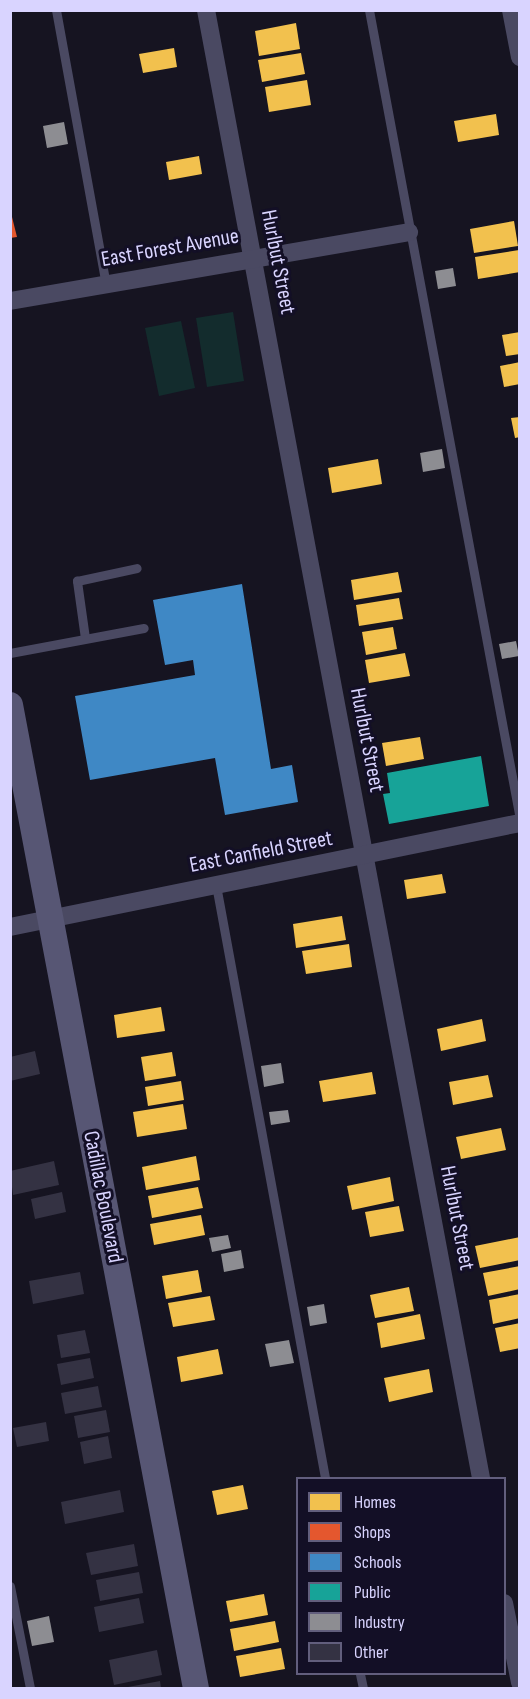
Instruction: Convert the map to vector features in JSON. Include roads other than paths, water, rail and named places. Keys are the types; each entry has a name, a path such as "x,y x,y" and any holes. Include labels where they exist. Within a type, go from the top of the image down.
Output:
{"street":[{"name":"Hurlbut Street","path":"206,10 481,1477"},
{"path":"511,10 519,57"},
{"name":"East Forest Avenue","path":"10,301 409,232"},
{"name":"Cadillac Boulevard","path":"10,705 196,1689"},
{"name":"East Canfield Street","path":"10,927 519,823"},
{"path":"506,1613 519,1682"}],"lane":[{"path":"56,10 106,284"},
{"path":"369,10 519,819"},
{"path":"85,638 76,581 137,568"},
{"path":"10,653 144,628"},
{"path":"216,885 325,1477"},
{"path":"10,1586 30,1689"}]}
